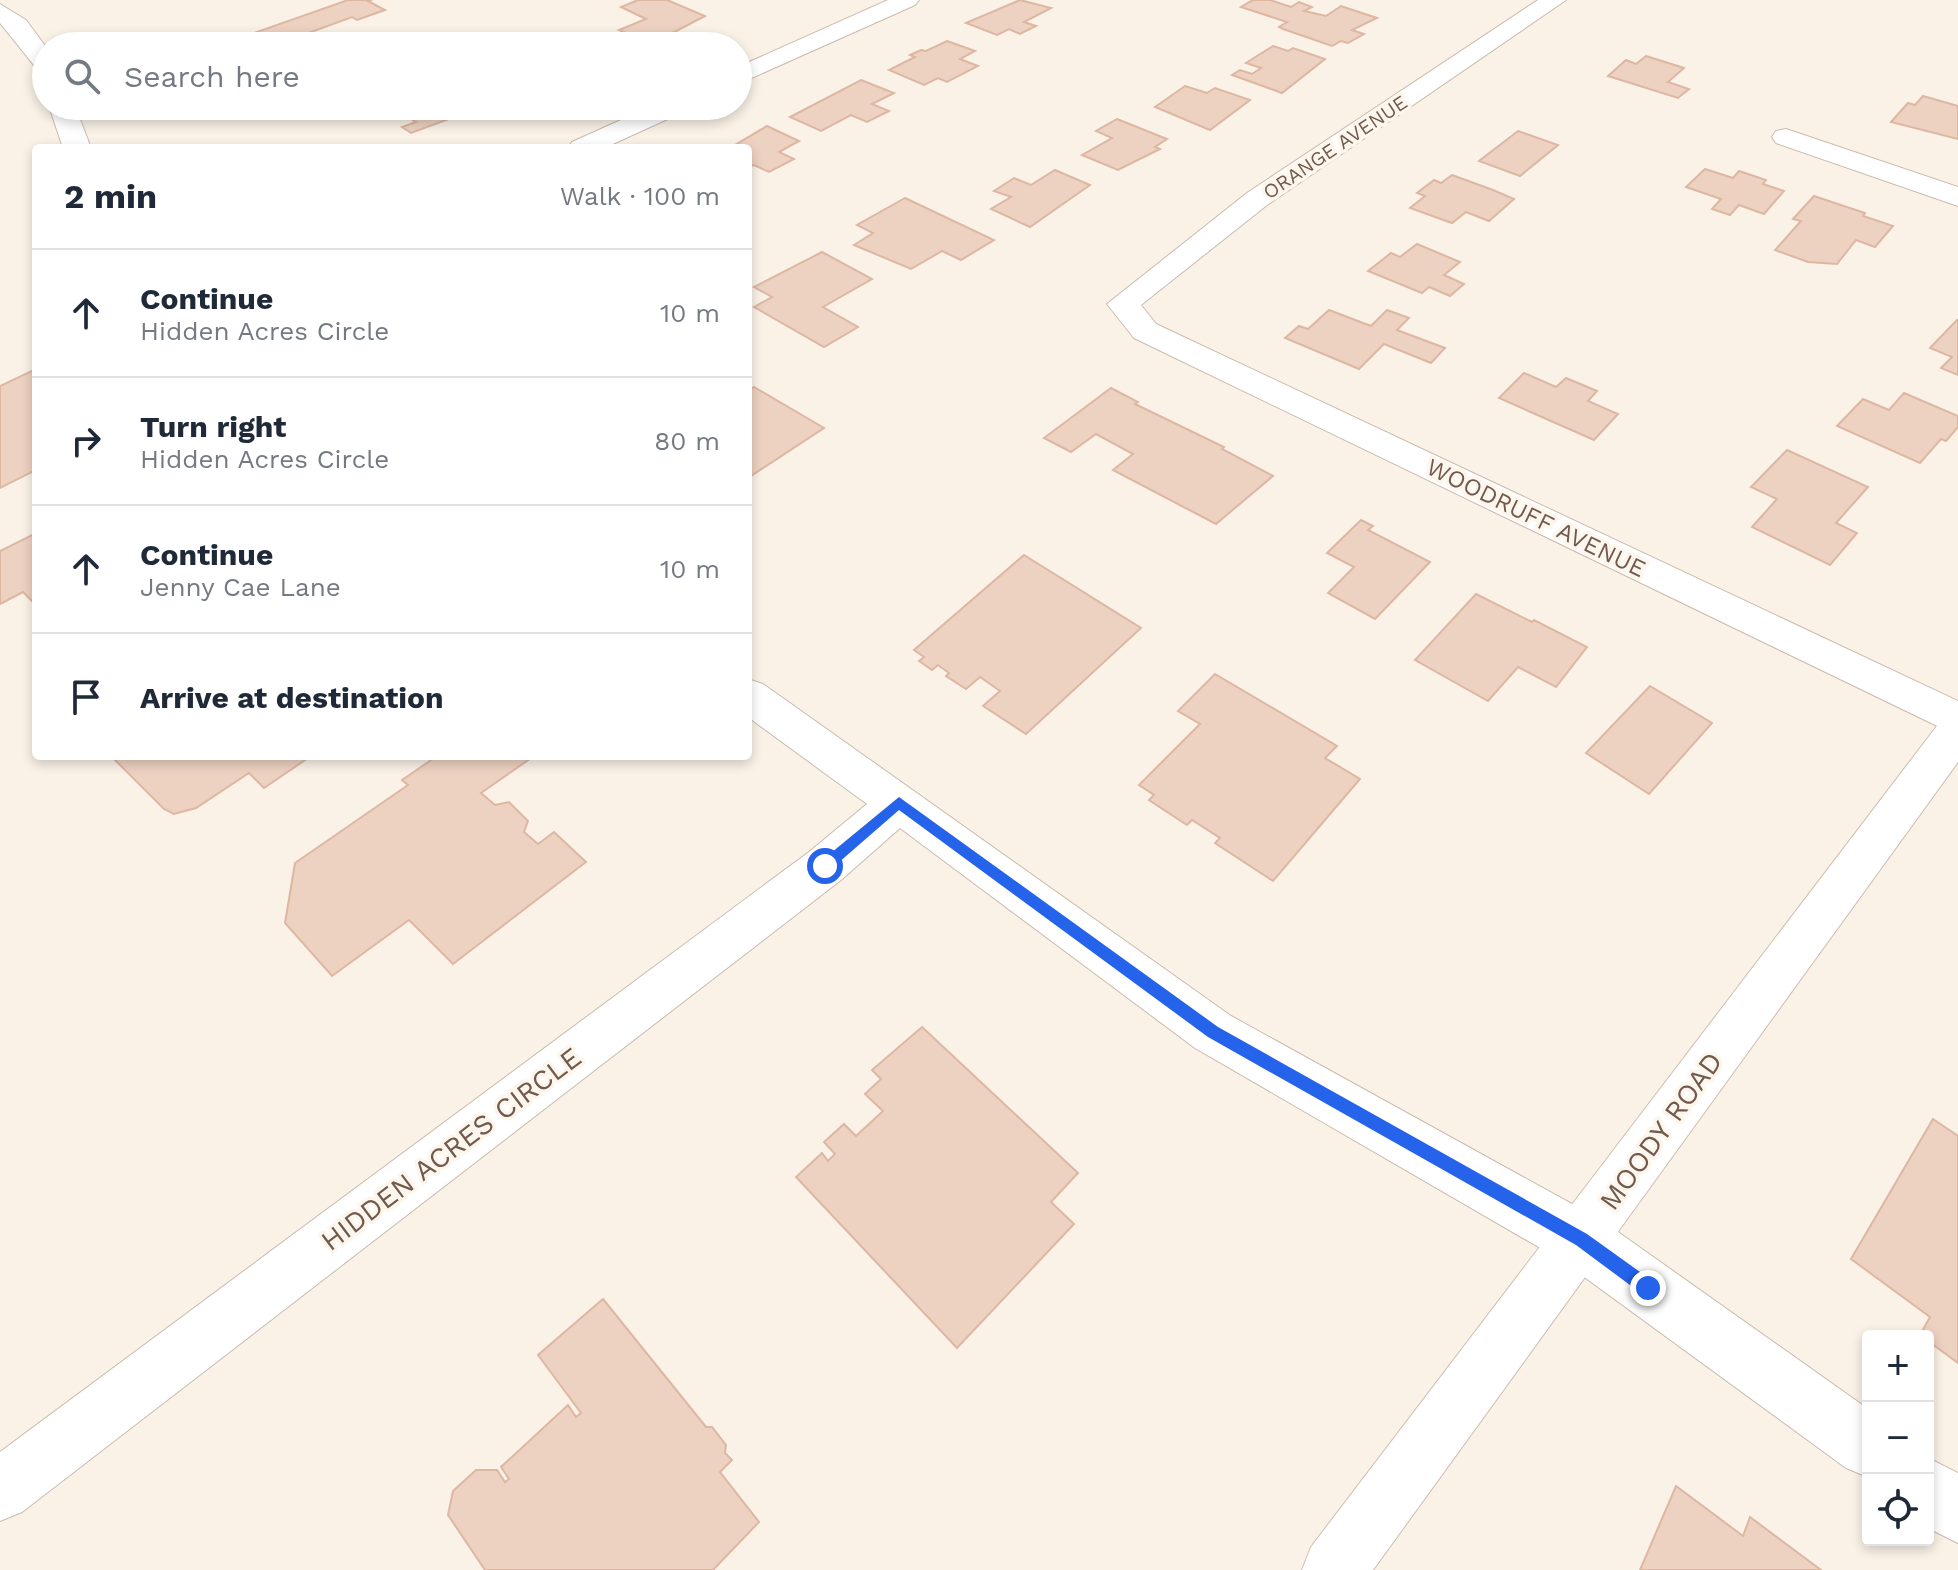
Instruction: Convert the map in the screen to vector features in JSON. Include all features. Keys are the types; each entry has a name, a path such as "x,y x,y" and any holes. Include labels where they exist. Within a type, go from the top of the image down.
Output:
{"street":[{"path":"752,70 907,0"},
{"name":"ORANGE AVENUE","path":"1123,304 1257,199 1554,0"},
{"path":"0,11 17,25 32,45"},
{"path":"67,120 76,144"},
{"path":"591,144 643,120"},
{"path":"1786,137 1958,197"},
{"name":"WOODRUFF AVENUE","path":"1123,304 1145,331 1958,720"},
{"path":"752,698 1213,1032 1581,1240 1862,1442"},
{"name":"MOODY ROAD","path":"1334,1570 1958,730"},
{"name":"HIDDEN ACRES CIRCLE","path":"0,1490 825,866 899,803"},
{"path":"1934,1493 1958,1511"}],"building":[{"path":"348,0 372,0 368,1 385,10 357,20 352,17 311,32 257,32"},
{"path":"638,0 667,0 705,16 675,32 624,32 619,30 646,19 621,7"},
{"path":"1020,0 1051,8 1024,22 1036,26 1020,34 1009,29 997,35 966,23"},
{"path":"1253,0 1270,0 1291,7 1299,2 1312,7 1304,11 1326,16 1341,6 1377,18 1352,30 1364,34 1348,43 1341,41 1332,46 1279,27 1287,22 1241,7"},
{"path":"947,41 975,51 960,59 978,66 947,82 938,78 924,85 889,70 915,57 910,55"},
{"path":"1273,46 1288,51 1293,48 1325,59 1282,93 1232,75 1240,70 1252,74 1261,68 1246,63"},
{"path":"1646,56 1684,68 1668,82 1689,89 1678,98 1608,76 1626,60 1636,64"},
{"path":"861,80 894,93 872,104 889,111 867,122 851,115 821,131 790,117"},
{"path":"1185,86 1207,93 1215,88 1250,100 1210,130 1155,107"},
{"path":"1923,96 1958,106 1958,139 1891,122 1908,103 1915,105"},
{"path":"1117,119 1167,139 1155,147 1160,149 1118,170 1082,155 1112,138 1096,131"},
{"path":"413,120 446,120 411,133 402,127 416,122"},
{"path":"767,126 799,141 779,152 794,159 769,172 752,166 752,144 737,144"},
{"path":"1518,131 1558,145 1520,176 1479,161"},
{"path":"1705,169 1733,178 1739,171 1766,180 1763,184 1784,191 1764,214 1739,205 1730,215 1712,209 1721,199 1686,187"},
{"path":"1055,170 1090,185 1030,227 991,209 1011,197 994,191 1014,178 1031,185"},
{"path":"1452,175 1514,199 1489,221 1466,212 1452,223 1410,208 1425,196 1417,193 1434,180 1441,183"},
{"path":"1814,196 1893,226 1875,247 1856,240 1837,264 1808,262 1775,250 1801,221 1793,219"},
{"path":"905,198 994,240 961,260 942,251 911,269 854,245 873,233 857,225"},
{"path":"1417,244 1460,262 1444,275 1464,284 1450,296 1429,287 1422,293 1368,271 1391,253 1400,257"},
{"path":"822,252 872,279 823,307 858,327 824,347 754,307 772,297 754,287"},
{"path":"1329,310 1371,326 1387,310 1409,318 1397,330 1445,348 1431,363 1384,344 1359,369 1285,338 1299,326 1308,329"},
{"path":"1957,320 1958,375 1941,368 1952,357 1930,348"},
{"path":"32,371 32,472 0,488 0,386"},
{"path":"1524,373 1556,387 1566,378 1597,391 1588,401 1618,414 1594,440 1499,398"},
{"path":"752,388 824,428 752,475"},
{"path":"1111,388 1138,402 1135,404 1224,447 1222,449 1273,476 1216,524 1113,470 1133,454 1096,434 1071,452 1044,438"},
{"path":"1904,393 1958,416 1958,427 1946,441 1941,439 1920,463 1837,426 1863,399 1889,410"},
{"path":"1787,450 1868,487 1836,523 1857,533 1830,565 1752,527 1777,499 1751,487"},
{"path":"1361,520 1373,526 1368,530 1430,562 1375,619 1328,593 1354,567 1327,553"},
{"path":"32,535 32,601 23,592 0,604 0,551"},
{"path":"1024,555 1141,628 1026,734 983,706 1000,691 980,677 966,689 946,676 949,673 938,665 932,670 919,661 924,657 914,650"},
{"path":"1476,594 1587,647 1556,687 1518,667 1488,701 1415,660"},
{"path":"1215,674 1337,746 1325,758 1360,779 1273,881 1215,843 1220,838 1192,820 1187,825 1149,800 1154,795 1139,785 1200,724 1178,711"},
{"path":"1650,686 1712,723 1649,794 1586,753"},
{"path":"115,760 305,760 264,788 249,773 196,808 174,814 164,809"},
{"path":"431,760 528,760 481,793 495,805 509,802 528,821 524,832 538,844 554,832 586,862 453,964 409,920 332,976 285,923 295,863 408,785 402,780"},
{"path":"922,1027 1078,1173 1051,1202 1074,1224 957,1348 796,1177 822,1153 828,1161 835,1154 824,1142 844,1124 856,1136 883,1111 865,1094 881,1079 872,1070"},
{"path":"1933,1119 1958,1136 1958,1363 1934,1345 1934,1330 1923,1330 1930,1317 1851,1259"},
{"path":"603,1299 706,1427 712,1427 726,1445 725,1453 732,1460 720,1472 759,1522 713,1570 485,1570 448,1515 453,1491 476,1470 497,1470 505,1482 509,1479 501,1467 568,1405 576,1417 581,1413 538,1355"},
{"path":"1676,1486 1743,1536 1750,1517 1821,1570 1640,1570"}],"route":[{"path":"825,866 899,803 1213,1032 1581,1240 1648,1288"}]}
